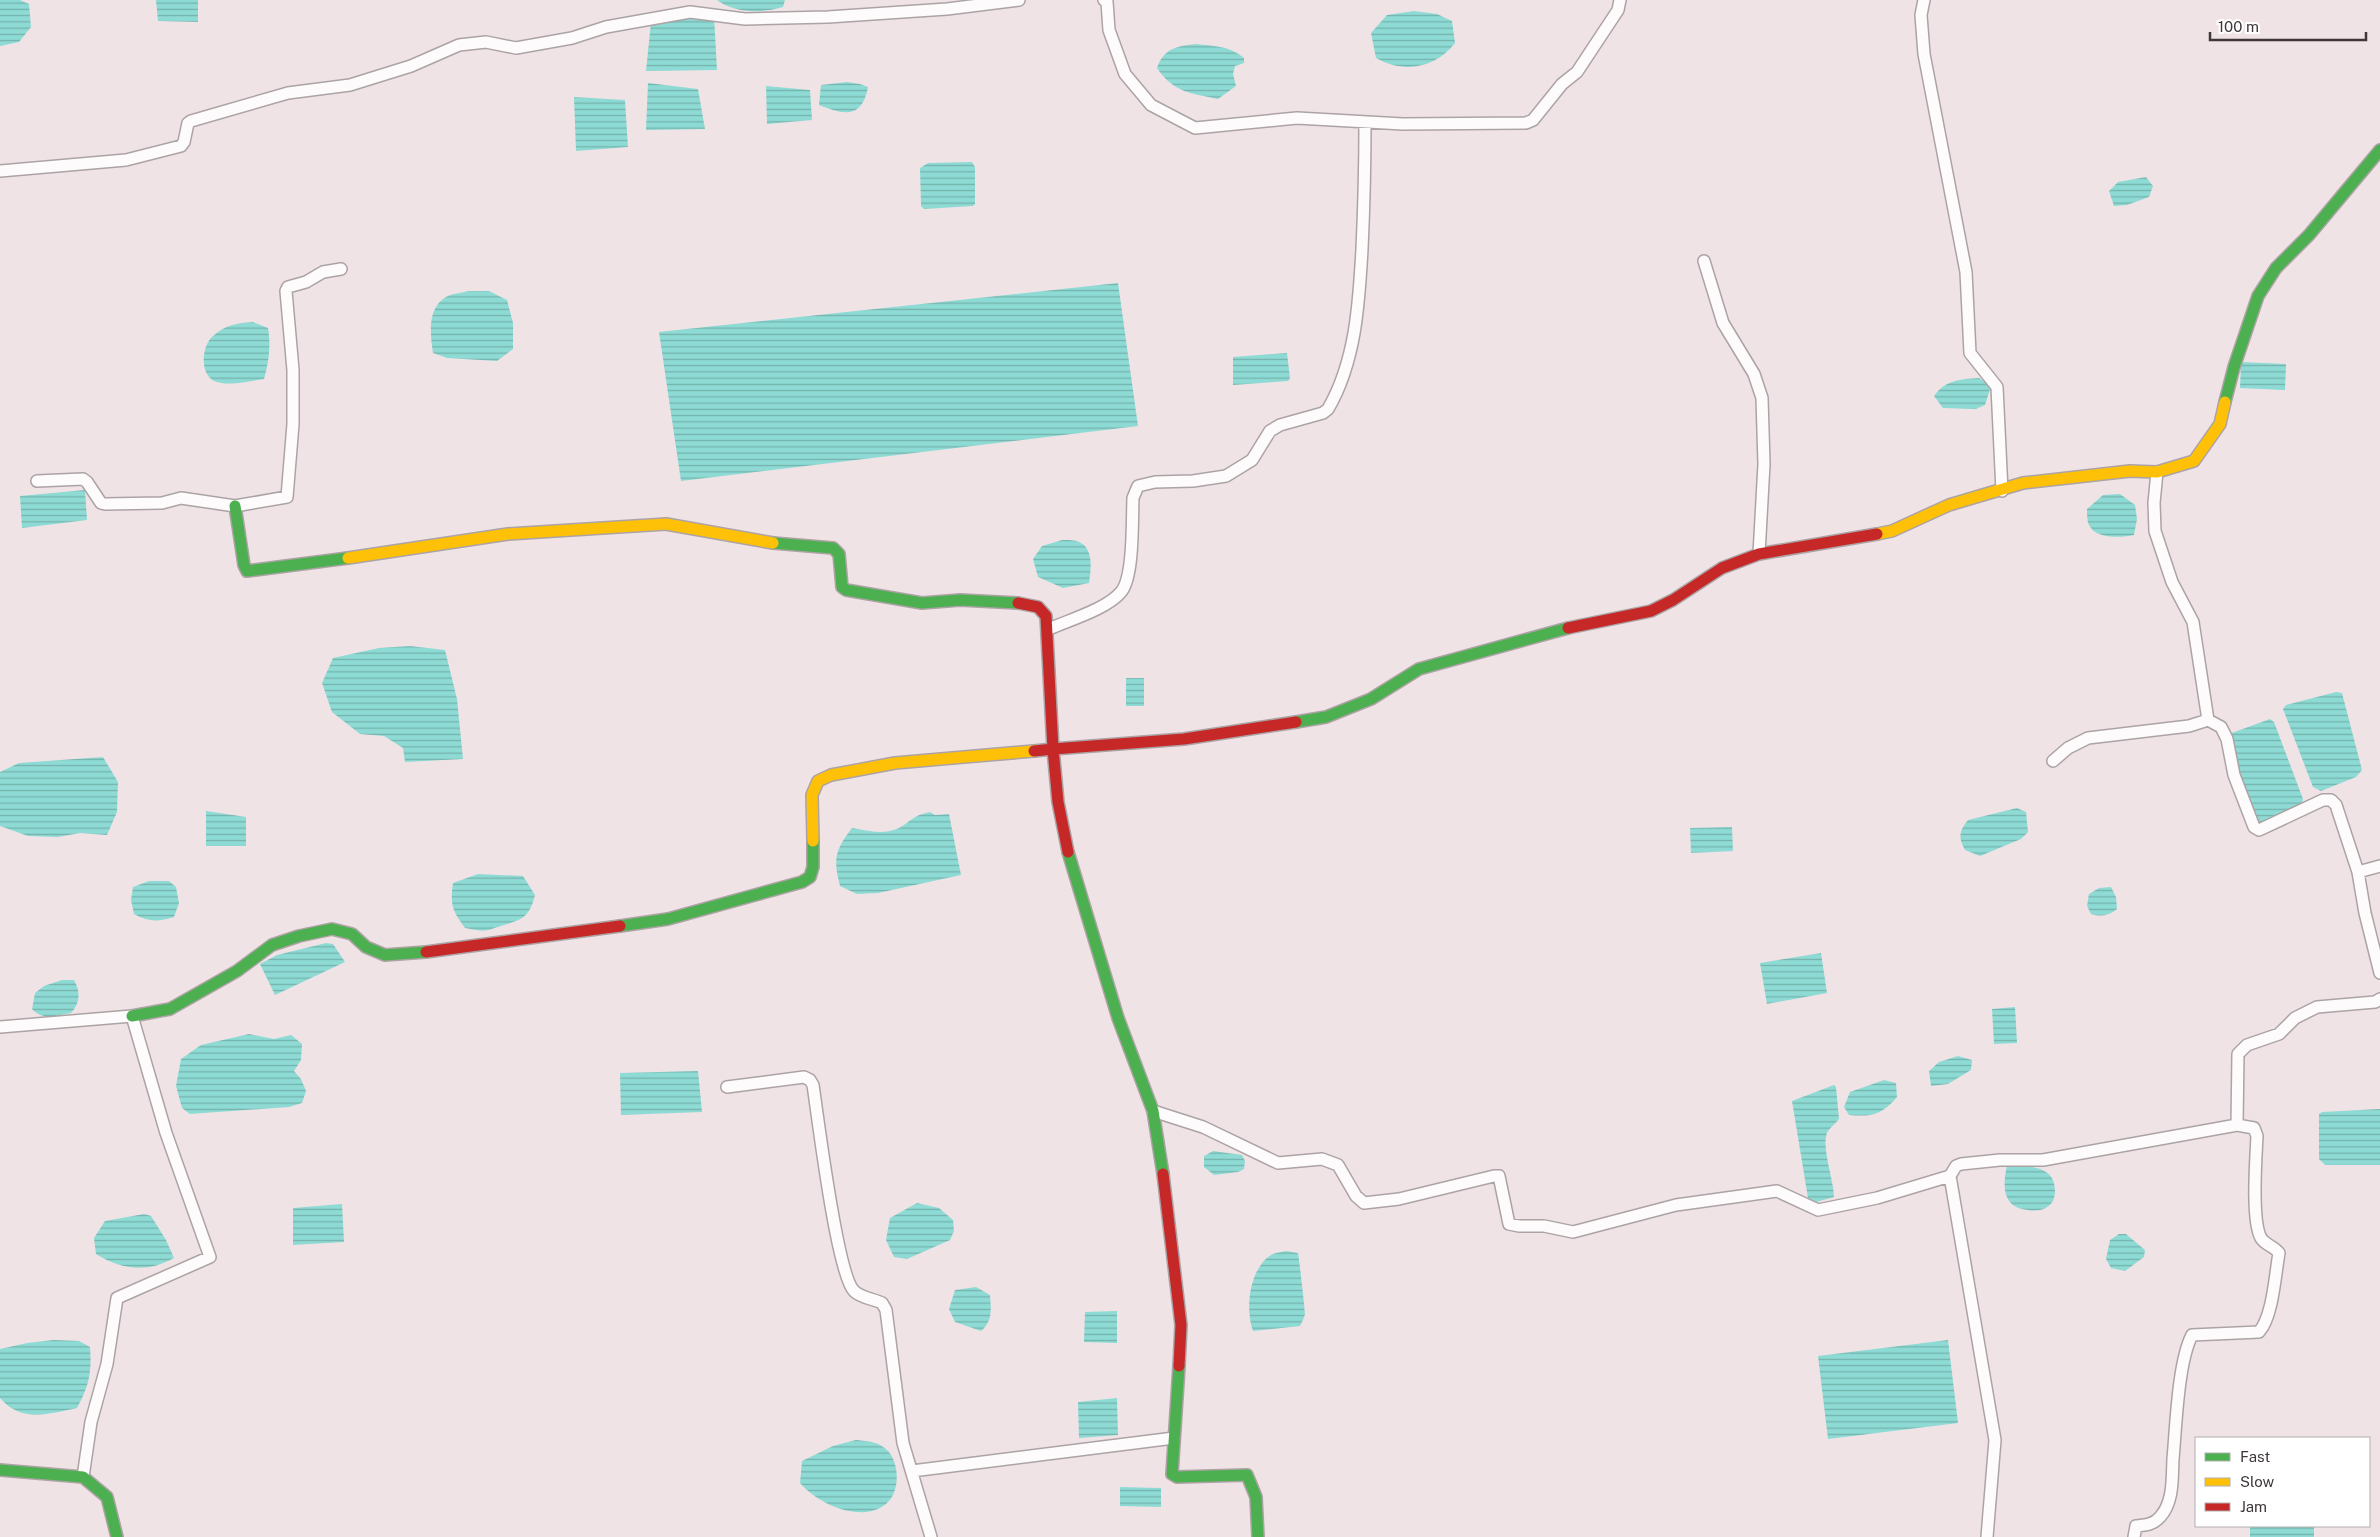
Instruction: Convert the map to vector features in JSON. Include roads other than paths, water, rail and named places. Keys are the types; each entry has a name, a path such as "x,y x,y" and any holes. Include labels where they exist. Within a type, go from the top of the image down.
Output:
{"street":[{"path":"0,171 126,160 181,146 184,142 188,123 191,121 288,93 350,85 411,66 459,45 486,42 516,48 572,38 606,27 690,12 745,18 828,17 947,9 1019,0"},
{"path":"1104,0 1109,7 1109,30 1125,74 1151,105 1183,124 1195,128 1297,118 1403,124 1526,123 1533,120 1562,84 1576,72 1618,10 1620,0"},
{"path":"1924,0 1921,16 1924,54 1966,272 1970,352 1997,387 2002,491"},
{"path":"1048,630 1110,602 1120,593 1128,581 1134,498 1138,486 1155,482 1193,481 1226,476 1252,460 1270,431 1280,425 1323,413 1328,409 1345,368 1354,335 1359,300 1365,183 1365,122"},
{"path":"0,1026 132,1016 170,1008 186,1001 237,971 272,945 299,936 332,929 352,934 366,947 385,955 415,953 668,919 802,882 810,877 813,867 812,795 818,781 830,775 895,763 1184,739 1241,732 1326,717 1372,699 1419,669 1562,629 1651,611 1673,600 1722,568 1759,554 1892,531 1949,505 2023,484 2130,471 2157,472 2194,461 2220,424 2234,368 2258,296 2276,268 2309,235 2380,150"},
{"path":"1704,261 1723,323 1754,374 1762,398 1764,464 1759,554"},
{"path":"36,481 83,479 88,482 101,503 105,504 162,503 181,498 235,506 280,500 287,496 293,424 293,370 286,291 288,287 306,282 323,272 341,269"},
{"path":"2157,472 2155,532 2172,582 2193,622 2208,720"},
{"path":"235,506 244,565 247,571 252,572 508,534 666,524 758,542 833,548 839,554 842,587 846,590 922,603 960,600 1025,602 1038,607 1046,616 1048,630 1053,749 1058,802 1070,860 1118,1018 1153,1112 1168,1205 1182,1325 1172,1474 1177,1477 1248,1475 1254,1489 1259,1516 1258,1537"},
{"path":"2053,761 2068,748 2088,738 2189,726 2208,720 2221,727 2227,739 2234,775 2256,830 2323,800 2331,800 2336,805 2358,872 2365,913 2378,957 2380,973"},
{"path":"2358,872 2380,866"},
{"path":"2237,1125 2238,1054 2247,1045 2279,1034 2295,1018 2317,1007 2375,1002 2380,999"},
{"path":"83,1477 91,1422 107,1364 117,1298 210,1257 166,1133 132,1016"},
{"path":"727,1087 804,1077 810,1080 813,1085 828,1186 843,1264 848,1283 855,1292 882,1303 886,1310 903,1443 931,1537"},
{"path":"1153,1112 1203,1127 1278,1163 1322,1159 1338,1165 1356,1196 1364,1203 1399,1199 1499,1176 1509,1224 1544,1226 1573,1232 1676,1205 1777,1191 1818,1210 1877,1198 1950,1176"},
{"path":"1987,1537 1995,1440 1950,1176 1956,1166 2000,1160 2042,1160 2237,1125 2254,1128 2257,1136 2256,1201 2258,1232 2262,1241 2279,1253 2265,1326 2259,1332 2192,1334 2186,1346 2177,1410 2170,1497 2160,1517 2150,1524 2136,1526 2134,1537"},
{"path":"912,1471 1174,1438"},
{"path":"0,1470 83,1477 107,1497 117,1537"}],"water":[{"path":"0,0 20,0 29,4 31,27 19,42 0,46"},
{"path":"156,0 198,0 198,22 158,21"},
{"path":"717,0 785,0 783,7 749,11 732,8"},
{"path":"1414,11 1437,14 1452,21 1455,43 1439,58 1419,66 1397,66 1376,58 1371,33 1387,15"},
{"path":"714,16 717,70 646,71 651,22"},
{"path":"1196,44 1227,49 1244,58 1244,63 1235,66 1233,74 1236,86 1218,99 1184,91 1170,83 1157,68 1167,52 1177,47"},
{"path":"847,82 868,87 861,105 851,112 844,112 819,105 821,85"},
{"path":"648,83 698,89 705,129 646,130"},
{"path":"766,86 810,90 812,120 767,124"},
{"path":"574,97 625,100 628,147 576,151"},
{"path":"972,162 975,167 975,204 973,206 924,209 921,206 920,168 928,163"},
{"path":"2146,177 2153,186 2149,197 2127,205 2114,206 2109,191 2118,182"},
{"path":"1118,283 1138,426 681,481 659,332"},
{"path":"468,291 489,291 507,300 513,323 513,349 497,361 447,358 433,353 431,329 436,306 448,296"},
{"path":"253,322 268,328 269,354 264,379 229,384 211,379 207,374 204,361 204,354 209,341 218,332 227,327"},
{"path":"1287,353 1290,378 1288,381 1233,385 1233,357"},
{"path":"2241,362 2286,364 2285,390 2240,388"},
{"path":"1979,378 1991,386 1985,405 1976,409 1943,408 1934,396 1943,387 1954,381"},
{"path":"85,490 87,520 22,528 20,496"},
{"path":"2120,494 2135,505 2137,519 2134,535 2116,537 2102,535 2092,530 2087,519 2087,509 2103,495"},
{"path":"1062,540 1077,541 1087,549 1090,560 1089,583 1063,588 1038,577 1033,559 1042,546"},
{"path":"410,646 445,650 457,699 463,759 405,762 403,748 384,736 360,734 332,712 322,683 333,658 379,648"},
{"path":"1126,678 1144,678 1144,706 1126,706"},
{"path":"2336,692 2342,693 2362,770 2356,777 2321,791 2313,787 2283,709 2286,705"},
{"path":"2270,719 2274,722 2303,799 2302,803 2280,818 2262,824 2256,823 2236,774 2229,734"},
{"path":"103,757 118,782 117,812 107,835 80,833 58,837 28,836 0,826 0,772 19,763"},
{"path":"2017,808 2026,812 2028,832 2021,839 1980,856 1965,850 1960,835 1968,820"},
{"path":"206,811 246,817 246,846 206,846"},
{"path":"930,812 935,815 949,814 961,875 878,893 857,894 840,886 836,862 837,855 852,828 876,832 894,830 920,815"},
{"path":"1732,827 1733,851 1691,853 1690,828"},
{"path":"478,874 523,876 535,895 526,915 518,920 484,931 465,928 453,907 453,883"},
{"path":"149,881 169,881 176,887 179,903 174,917 154,920 144,919 134,914 131,900 133,887"},
{"path":"2111,887 2116,897 2117,909 2104,915 2091,914 2087,906 2089,894 2099,888"},
{"path":"326,943 333,944 345,962 275,995 260,964 277,955"},
{"path":"1821,953 1827,993 1767,1004 1760,963"},
{"path":"62,980 74,980 78,989 78,1001 71,1013 45,1016 36,1013 32,1009 35,993 44,986"},
{"path":"2015,1007 2017,1043 1994,1044 1992,1009"},
{"path":"249,1034 274,1039 291,1035 302,1044 301,1060 294,1071 301,1079 306,1091 302,1103 289,1107 190,1114 182,1108 176,1086 181,1059 201,1045"},
{"path":"1958,1056 1972,1060 1971,1070 1948,1084 1931,1086 1929,1071 1939,1062"},
{"path":"698,1071 702,1112 621,1115 620,1073"},
{"path":"1884,1080 1896,1083 1897,1097 1892,1103 1876,1114 1864,1116 1849,1115 1844,1107 1850,1092"},
{"path":"1834,1085 1836,1087 1839,1119 1828,1131 1826,1153 1834,1197 1809,1204 1792,1101"},
{"path":"2380,1109 2380,1165 2325,1165 2319,1159 2319,1114 2322,1112"},
{"path":"1213,1151 1242,1155 1245,1161 1244,1169 1238,1172 1214,1175 1204,1167 1204,1156"},
{"path":"2007,1166 2031,1167 2045,1171 2054,1182 2055,1191 2051,1204 2035,1211 2013,1205 2006,1195 2005,1189"},
{"path":"917,1203 939,1208 953,1220 954,1231 950,1240 907,1259 894,1257 886,1240 890,1218"},
{"path":"342,1204 344,1242 293,1245 293,1208"},
{"path":"144,1214 151,1216 166,1240 174,1258 154,1266 135,1268 115,1263 96,1254 94,1238 105,1221"},
{"path":"2119,1234 2126,1234 2145,1250 2144,1257 2125,1271 2111,1268 2106,1259 2110,1240"},
{"path":"1286,1251 1298,1253 1305,1311 1304,1318 1300,1326 1253,1331 1249,1301 1254,1279 1264,1261 1272,1254"},
{"path":"976,1287 990,1295 991,1310 988,1323 981,1331 955,1322 949,1309 955,1290"},
{"path":"1117,1311 1117,1343 1084,1342 1085,1312"},
{"path":"54,1340 79,1341 90,1347 89,1379 77,1408 36,1415 26,1414 8,1406 0,1398 0,1349"},
{"path":"1948,1340 1958,1423 1828,1439 1818,1356"},
{"path":"1117,1398 1118,1435 1079,1438 1078,1402"},
{"path":"856,1440 874,1442 885,1448 895,1463 897,1478 894,1493 886,1504 876,1510 853,1512 840,1509 818,1498 800,1483 802,1461 833,1446"},
{"path":"1120,1487 1161,1488 1161,1507 1120,1506"},
{"path":"2250,1527 2314,1527 2314,1537 2250,1537"}]}
